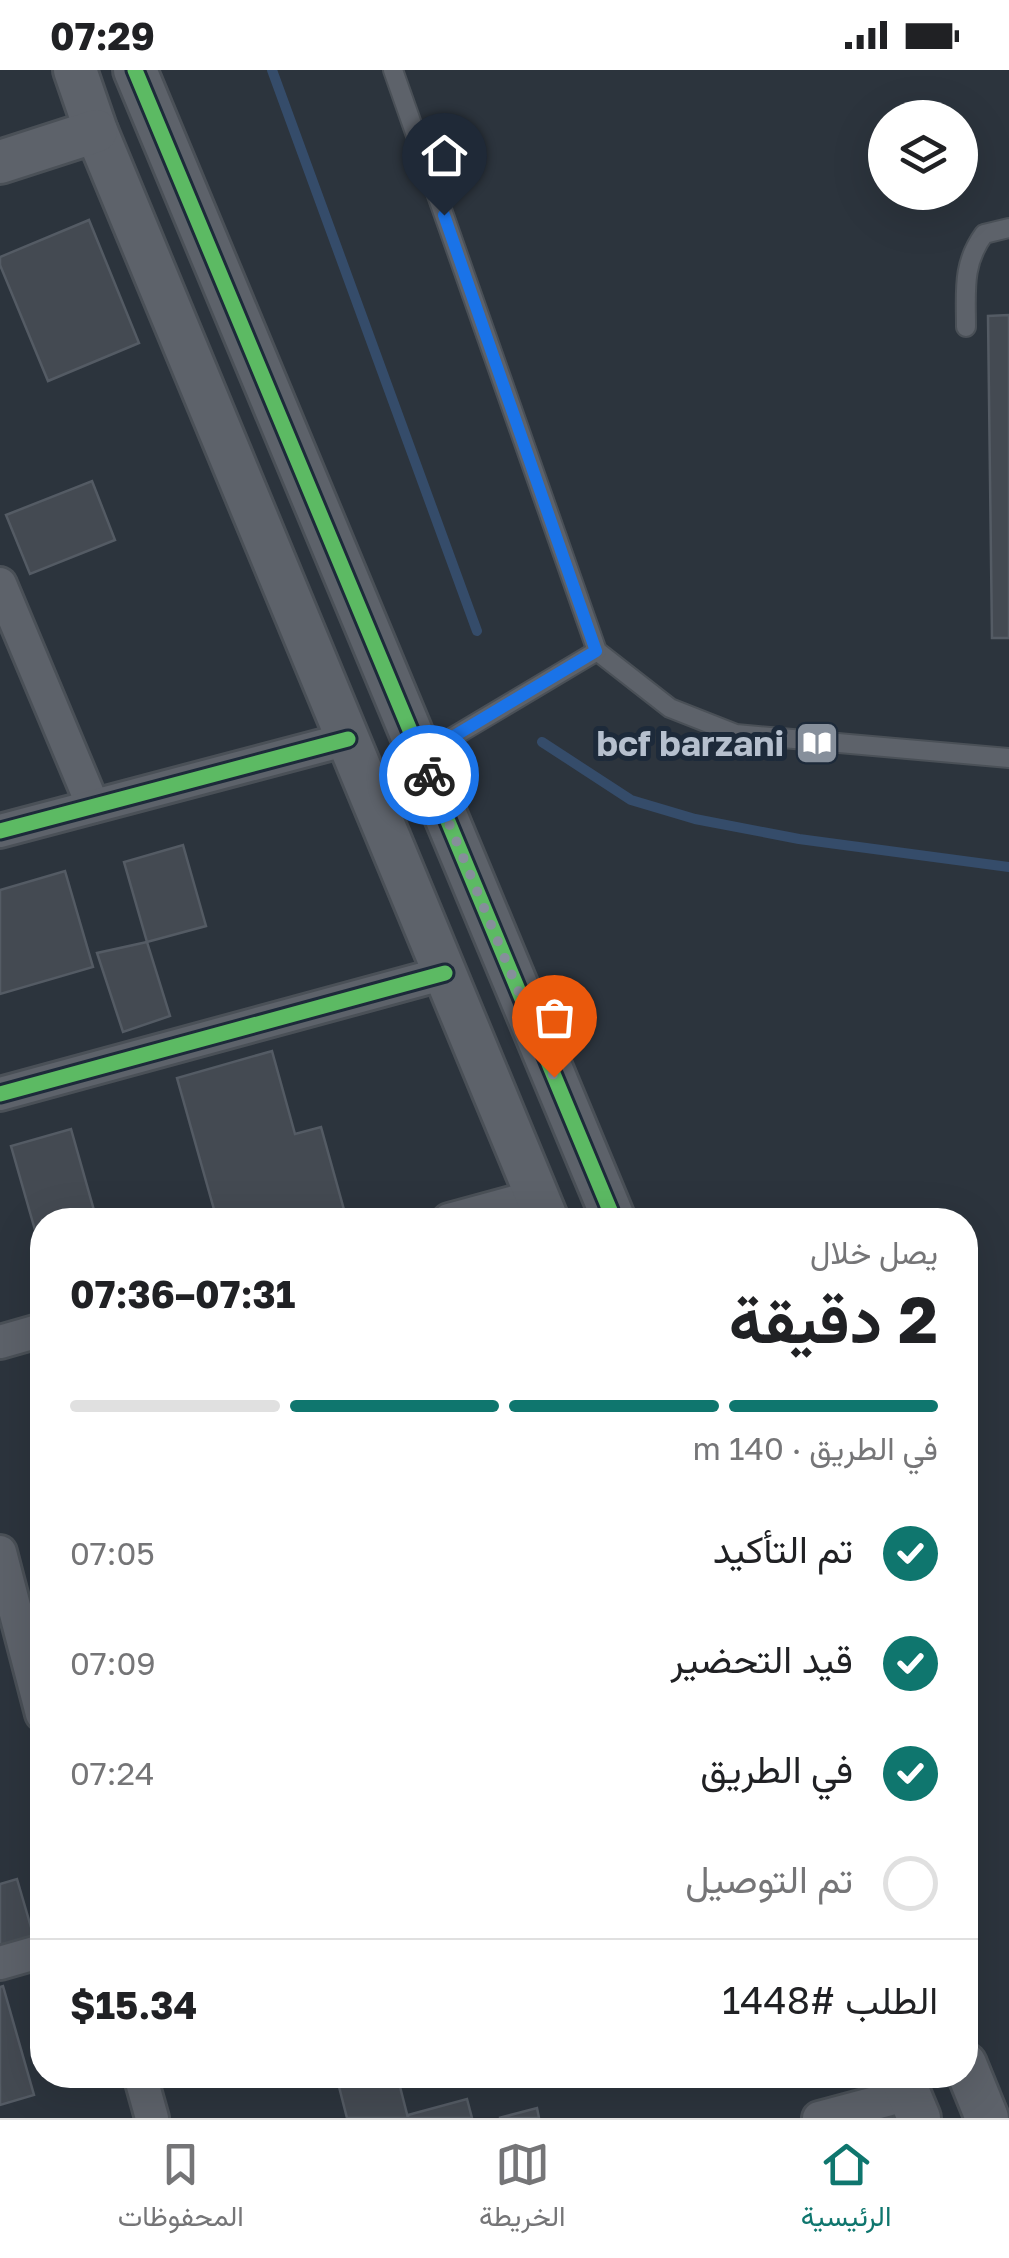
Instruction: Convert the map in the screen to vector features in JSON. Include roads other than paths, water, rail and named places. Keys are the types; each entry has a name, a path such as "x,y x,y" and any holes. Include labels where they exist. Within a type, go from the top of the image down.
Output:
{"street":[{"path":"75,70 96,131 542,1208"},
{"path":"135,70 609,1208"},
{"path":"0,162 96,131"},
{"path":"0,584 93,806"},
{"path":"0,831 348,738"},
{"path":"0,1094 445,973"},
{"path":"0,1342 30,1333"},
{"path":"0,1552 27,1594"},
{"path":"0,1963 30,1955"},
{"path":"144,2088 152,2118"},
{"path":"975,2088 988,2118"},
{"path":"819,2118 910,2096"}],"lane":[{"path":"392,70 596,651 670,708 736,734 1009,758"},
{"path":"966,326 965,269 973,248 984,234 1009,228"},
{"path":"421,756 596,651"}],"waterway":[{"path":"272,70 477,631"},
{"path":"542,742 631,800 695,819 799,839 1009,867"}],"place":[{"name":"bcf barzani","path":"817,743"}]}
